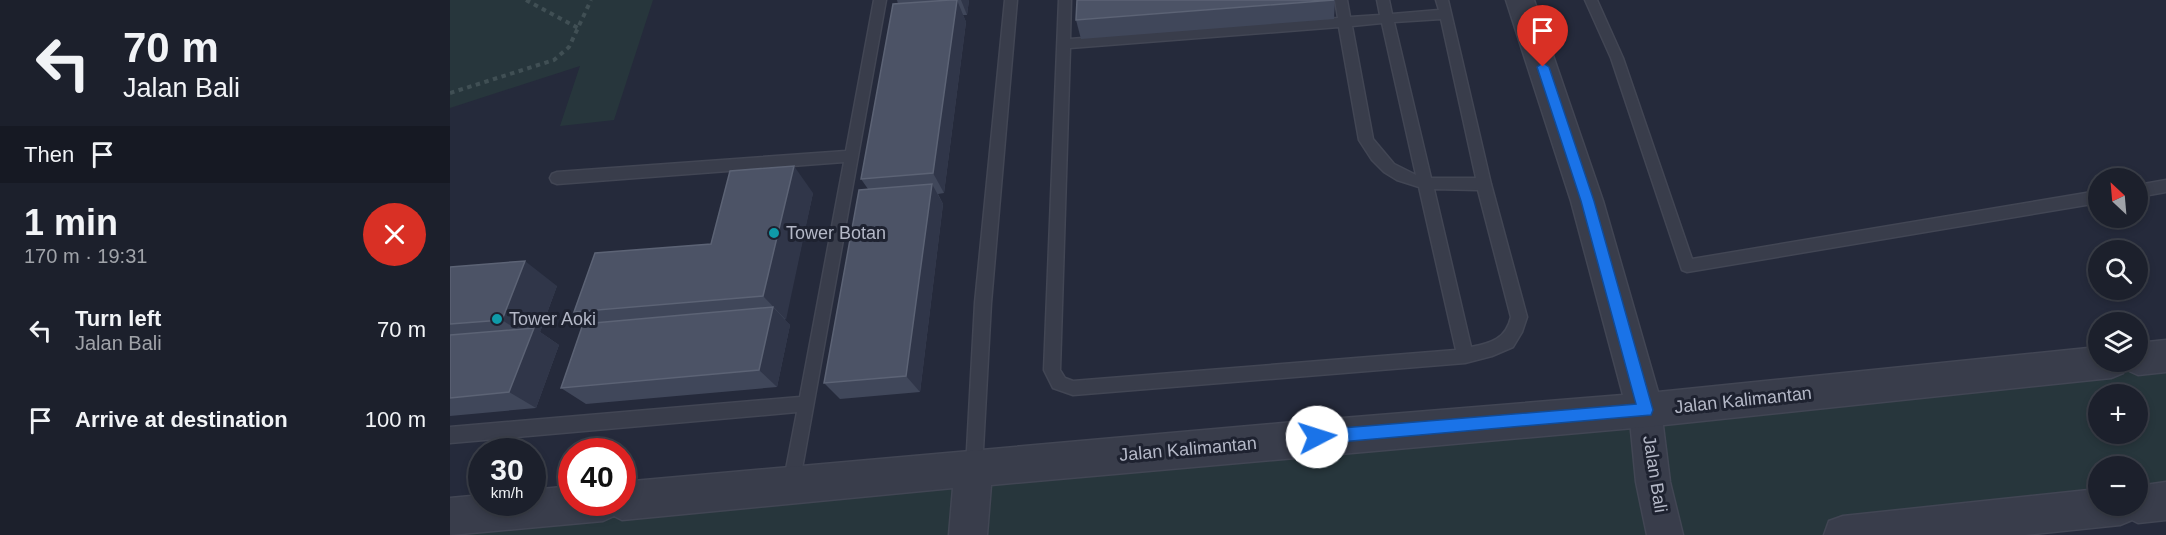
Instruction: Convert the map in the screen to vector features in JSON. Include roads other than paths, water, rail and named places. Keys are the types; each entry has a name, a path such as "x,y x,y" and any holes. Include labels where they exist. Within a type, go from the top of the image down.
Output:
{"street":[{"name":"Jalan Bali","path":"1520,0 1587,201 1645,410 1653,482 1665,535"},
{"path":"2148,358 2166,356"},
{"name":"Jalan Kalimantan","path":"636,500 1645,410 2088,364"},
{"path":"968,535 974,468"},
{"path":"2148,503 2166,501"},
{"path":"450,517 558,506"},
{"path":"1843,535 2088,509"}],"lane":[{"path":"792,485 880,0"},
{"path":"974,468 983,303 1011,0"},
{"path":"1064,44 1387,20 1444,7 1484,184 1519,316 1517,330 1508,342 1465,356 1073,388 1061,386 1055,380 1052,370 1065,0"},
{"path":"1341,0 1366,140 1383,164 1397,175 1424,184 1484,184"},
{"path":"1383,0 1465,356"},
{"path":"1591,0 1617,58 1687,266 2088,199"},
{"path":"557,178 852,156"},
{"path":"2148,189 2166,186"},
{"path":"450,435 807,404"}],"place":[{"name":"Tower Botan","path":"774,233"},
{"name":"Tower Aoki","path":"497,319"}]}
